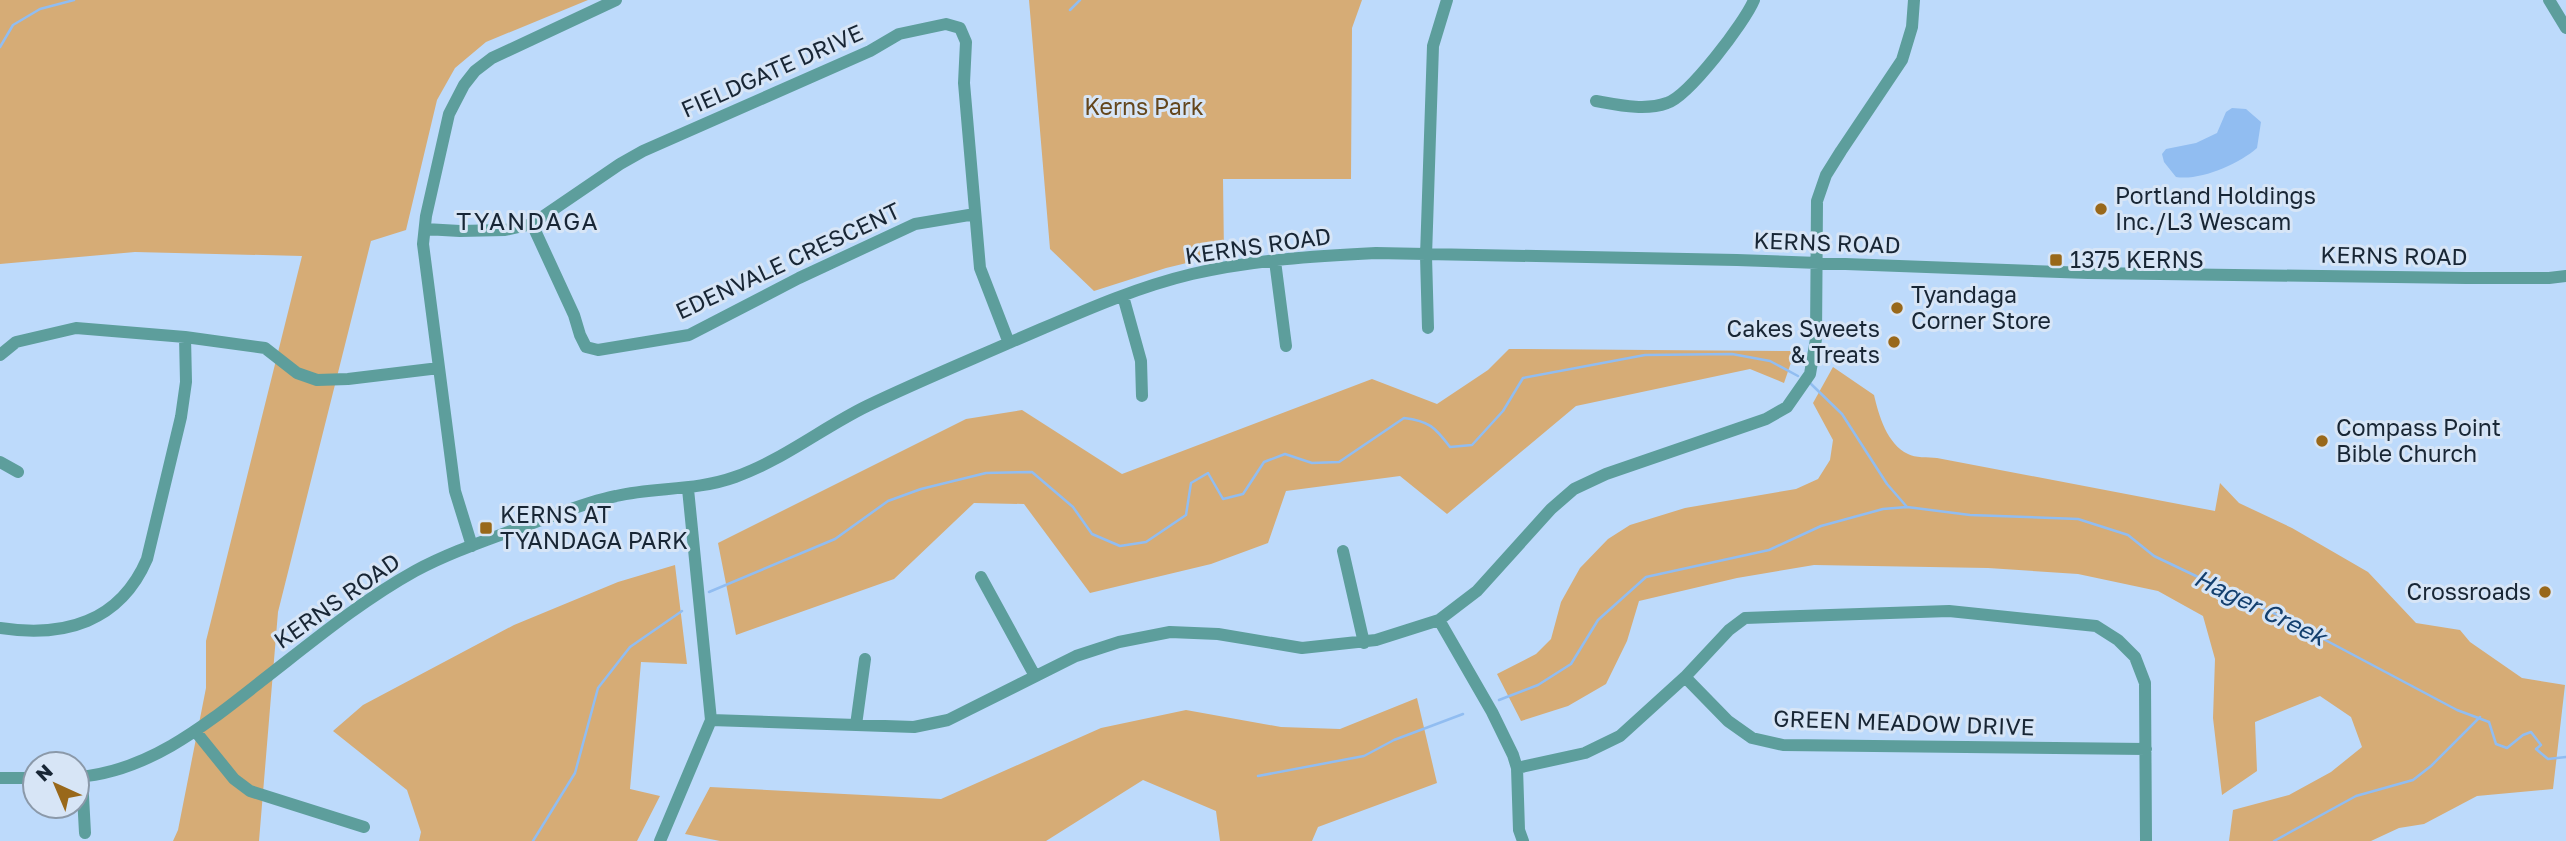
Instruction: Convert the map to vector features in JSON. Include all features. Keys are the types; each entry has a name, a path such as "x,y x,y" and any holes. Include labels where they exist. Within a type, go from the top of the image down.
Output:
{"street":[{"path":"472,546 455,491 424,263 425,229 449,114 455,99 475,71 492,58 616,0"},
{"path":"1428,328 1426,256 1433,46 1447,0"},
{"path":"1596,101 1646,107 1668,103 1684,93 1755,0"},
{"path":"711,720 914,727 948,720 1076,656 1119,642 1170,632 1218,634 1302,648 1364,643 1439,620 1477,591 1551,509 1574,489 1606,474 1766,419 1787,407 1810,374 1816,339 1818,201 1826,176 1902,60 1912,27 1914,0"},
{"path":"2549,0 2566,29"},
{"name":"FIELDGATE DRIVE","path":"425,229 505,230 532,224 643,151 870,51 899,34 946,24 960,28 966,42 964,83 980,268 1009,344"},
{"name":"EDENVALE CRESCENT","path":"532,224 575,316 586,347 598,350 688,335 799,278 915,224 975,214"},
{"name":"KERNS ROAD","path":"91,775 108,772 154,755 196,732 381,591 419,569 472,546 615,496 688,489 736,477 764,465 864,408 1123,296 1191,274 1275,261 1376,253 2076,272 2466,278 2566,276"},
{"path":"1275,261 1286,346"},
{"path":"1123,296 1141,361 1142,396"},
{"path":"0,355 16,342 76,328 185,337 265,348 297,373 317,380 439,368"},
{"path":"0,628 54,631 100,616 138,580 147,559 174,449 186,382 185,337"},
{"path":"0,462 18,471"},
{"path":"660,841 711,720 688,489"},
{"path":"1343,551 1364,643"},
{"path":"981,577 1035,676"},
{"path":"1517,768 1585,753 1620,736 1685,677 1729,630 1745,618 1950,611 2096,626 2118,640 2135,657 2146,683 2146,841"},
{"path":"1439,620 1492,712 1517,768 1523,841"},
{"path":"856,725 865,659"},
{"name":"GREEN MEADOW DRIVE","path":"1685,677 1728,721 1752,738 1783,745 2146,749"},
{"path":"196,732 234,779 250,791 364,827"},
{"path":"0,778 21,778"},
{"path":"84,820 85,833"}],"green space":[{"path":"0,0 588,0 486,42 455,68 437,100 406,230 371,241 278,612 259,841 173,841 178,830 206,688 206,641 302,256 135,252 0,264"},
{"name":"Kerns Park","path":"1029,0 1362,0 1352,28 1351,179 1223,179 1224,254 1166,268 1094,291 1050,249"},
{"path":"1509,349 1795,351 1784,383 1750,369 1576,406 1447,514 1400,476 1286,491 1268,543 1211,564 1090,593 1024,504 974,503 894,579 736,635 718,543 966,419 1022,410 1122,474 1372,379 1437,404 1488,370"},
{"path":"1833,367 1874,395 1889,436 1895,444 1911,455 2215,511 2220,483 2239,503 2292,528 2368,572 2416,623 2460,630 2470,642 2522,678 2565,685 2553,789 2477,796 2424,824 2399,828 2371,841 2229,841 2233,810 2289,795 2331,772 2362,747 2351,717 2320,696 2255,722 2257,771 2222,795 2213,718 2215,659 2203,616 2158,591 2078,574 1988,568 1814,565 1737,578 1639,601 1627,641 1606,684 1568,706 1521,721 1497,674 1536,654 1551,639 1561,602 1580,568 1608,539 1630,525 1685,508 1796,489 1818,479 1830,460 1833,440 1813,403"},
{"path":"675,565 687,664 641,662 630,789 660,796 637,841 419,841 421,832 407,790 333,731 363,705 514,625 618,582"},
{"path":"1417,698 1437,783 1318,827 1312,841 1220,841 1216,811 1143,780 1046,841 720,841 685,834 710,787 941,799 1101,728 1186,710 1281,727 1340,729"}],"water":[{"path":"2232,108 2246,109 2261,122 2257,148 2219,170 2186,178 2176,177 2164,162 2162,154 2166,149 2196,143 2217,133 2226,112"}],"waterway":[{"path":"0,47 13,25 40,9 74,0"},
{"name":"Hager Creek","path":"1070,10 1080,0"},
{"path":"709,592 835,539 888,501 921,489 986,473 1032,472 1073,507 1092,534 1120,546 1146,542 1186,515 1191,483 1208,473 1223,499 1243,494 1264,462 1285,454 1312,463 1339,462 1404,418 1431,426 1450,447 1472,445 1503,411 1523,378 1645,355 1732,354 1770,361 1798,376"},
{"path":"1810,383 1842,414 1887,484 1907,507"},
{"name":"Hager Creek","path":"1499,700 1538,685 1571,664 1598,620 1646,577 1769,550 1821,526 1883,509 1907,507 1970,515 2078,519 2128,535 2154,556 2284,618 2457,710 2489,722 2496,744 2507,748 2531,732 2541,745 2536,749 2548,759 2566,757"},
{"path":"533,841 575,773 598,688 630,647 682,611"},
{"path":"1258,776 1364,756 1394,740 1463,714"},
{"path":"2274,841 2356,796 2413,780 2431,766 2480,717"}],"place":[{"name":"Portland Holdings Inc./L3 Wescam","path":"2101,209"},
{"name":"1375 KERNS","path":"2056,260"},
{"name":"Tyandaga Corner Store","path":"1897,308"},
{"name":"Cakes Sweets & Treats","path":"1894,342"},
{"name":"Compass Point Bible Church","path":"2322,441"},
{"name":"KERNS AT TYANDAGA PARK","path":"486,528"},
{"name":"Crossroads","path":"2545,592"}],"district":[{"name":"TYANDAGA","path":"528,222"}]}
